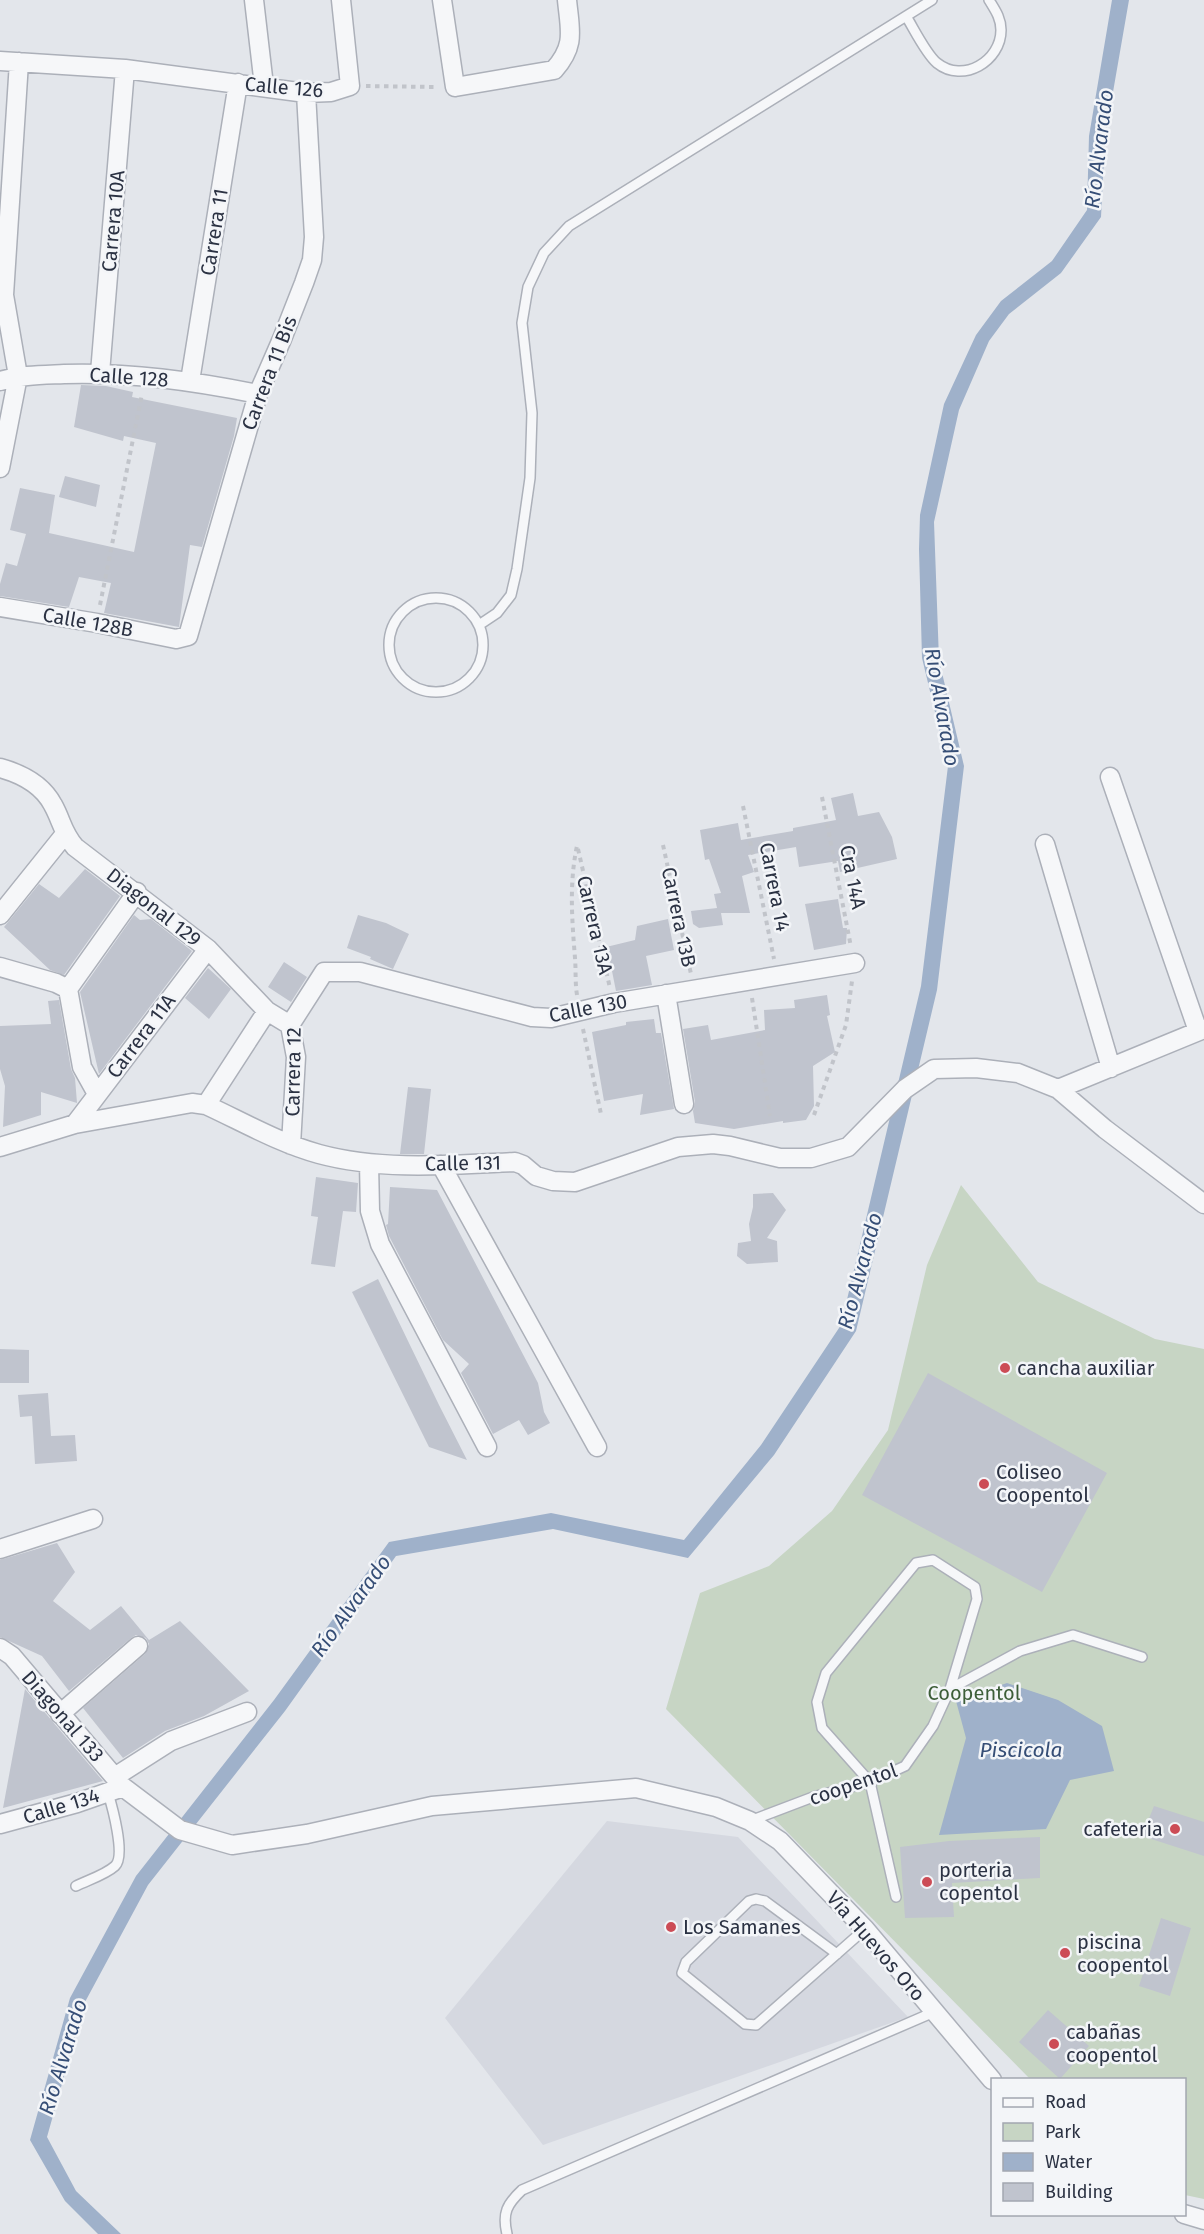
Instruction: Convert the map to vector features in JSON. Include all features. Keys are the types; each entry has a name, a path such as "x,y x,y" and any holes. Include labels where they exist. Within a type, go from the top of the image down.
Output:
{"street":[{"path":"254,0 264,86"},
{"path":"341,0 350,86"},
{"path":"442,0 455,87 554,70 563,60 571,40 567,0"},
{"name":"Calle 126","path":"0,61 125,69 306,93 331,92 350,86"},
{"path":"0,468 18,375 2,295 19,62"},
{"name":"Carrera 10A","path":"100,373 125,69"},
{"name":"Carrera 11","path":"190,381 238,83"},
{"name":"Carrera 11 Bis","path":"176,639 188,636 191,631 258,394 312,260 314,237 306,93"},
{"name":"Calle 128","path":"0,381 18,375 100,373 190,381 258,394"},
{"name":"Calle 128B","path":"0,607 176,639"},
{"name":"Diagonal 129","path":"0,768 31,780 43,790 54,805 65,834 75,847 137,892 208,949 267,1011 290,1025"},
{"path":"1110,777 1201,1030 1059,1089 1105,1130 1204,1204"},
{"path":"0,915 65,834"},
{"path":"1045,844 1111,1068"},
{"path":"97,1094 82,1067 68,989 137,892"},
{"name":"Carrera 11A","path":"75,1124 208,949"},
{"name":"Calle 130","path":"324,972 360,972 511,1012 532,1017 551,1018 614,1003 777,974 855,963"},
{"path":"0,967 56,983 68,989"},
{"name":"Carrera 12","path":"291,1145 296,1057 290,1025 324,972"},
{"name":"Carrera 13B","path":"666,994 684,1104"},
{"path":"206,1105 267,1011"},
{"name":"Calle 131","path":"0,1147 75,1124 192,1103 206,1105 291,1145 320,1154 369,1163 441,1165 515,1162 523,1165 536,1176 553,1181 575,1182 678,1147 713,1144 780,1158 811,1158 848,1147 905,1089 934,1069 976,1068 1018,1073 1059,1089"},
{"path":"369,1163 370,1211 380,1244 487,1447"},
{"path":"441,1165 597,1447"},
{"path":"0,1549 93,1519"},
{"path":"60,1714 138,1646"},
{"name":"Diagonal 133","path":"0,1648 12,1656 115,1785 180,1830 232,1845"},
{"path":"115,1785 171,1740 247,1712"},
{"name":"Calle 134","path":"0,1824 77,1803 115,1785"},
{"name":"Vía Huevos Oro","path":"232,1845 307,1834 432,1806 636,1788 716,1807 750,1821 780,1841 865,1929 991,2078"},
{"path":"1186,2214 1204,2220"}],"lane":[{"path":"479,626 497,613 511,595 517,569 530,478 532,413 522,323 528,287 544,253 569,226 932,0"},
{"path":"906,16 936,62 953,70 972,69 984,63 993,54 999,42 1001,29 999,16 989,0"},
{"path":"429,598 453,601 468,611 479,626 482,637 480,662 474,672 455,688 443,691 419,689 399,675 393,664 389,640 392,628 402,613 417,602 429,598"},
{"name":"coopentol","path":"750,1821 813,1797 870,1782 905,1766 933,1726 950,1689 977,1599 975,1587 933,1560 916,1563 826,1673 817,1702 822,1728 870,1782"},
{"path":"950,1689 1020,1651 1073,1635 1142,1657"},
{"path":"870,1782 896,1897"},
{"path":"76,1886 116,1866 120,1856 113,1810 115,1785"},
{"path":"837,1954 765,1901 756,1899 749,1901 686,1962 682,1973 745,2024 756,2025 837,1954 865,1929"},
{"path":"507,2234 504,2220 510,2201 522,2190 934,2012"}],"path":[{"name":"Calle 126","path":"350,86 455,87"},
{"path":"97,623 145,376"},
{"name":"Cra 14A","path":"814,1115 846,1025 855,963 822,797"},
{"name":"Carrera 14","path":"743,806 777,974"},
{"name":"Carrera 13B","path":"663,845 694,989"},
{"name":"Carrera 13A","path":"580,1011 572,929 572,871 577,846 614,1003"},
{"path":"749,980 770,1116"},
{"path":"580,1011 601,1114"}],"shaded area":[{"name":"Los Samanes","path":"607,1821 738,1837 908,2017 543,2145 445,2018"}],"green space":[{"name":"Coopentol","path":"961,1185 1038,1282 1155,1339 1204,1349 1204,2199 1186,2195 1186,2078 1029,2078 666,1709 700,1593 769,1566 832,1511 888,1430 927,1265"}],"water":[{"name":"Río Alvarado","path":"1112,0 1129,0 1105,138 1101,217 1061,273 1009,314 989,341 959,410 934,522 939,660 964,766 937,990 856,1331 774,1455 688,1558 553,1529 396,1556 285,1711 148,1885 85,2002 47,2137 76,2191 121,2234 98,2234 65,2201 30,2140 70,1998 136,1876 274,1700 389,1542 551,1513 684,1540 761,1445 841,1325 921,986 948,766 922,658 920,515 944,404 976,335 1001,301 1052,261 1087,210 1089,136"},
{"name":"Piscicola","path":"1007,1683 1058,1700 1102,1726 1114,1771 1070,1780 1046,1829 939,1835 966,1738 956,1701"}],"building":[{"path":"81,385 106,386 133,392 132,397 237,418 234,436 202,547 190,545 179,627 104,613 111,583 79,577 69,607 0,596 0,584 6,563 17,566 26,534 10,530 20,488 55,495 49,533 134,552 156,443 124,436 123,441 74,427"},
{"path":"65,476 100,485 96,507 59,497"},
{"path":"853,793 858,816 879,812 892,837 897,859 840,872 838,861 799,867 796,847 748,855 754,872 742,876 750,913 721,913 723,925 699,928 693,924 691,911 717,908 714,894 721,893 709,859 705,860 700,830 738,823 741,840 793,831 793,828 836,820 831,798"},
{"path":"85,869 120,896 64,975 50,970 4,927 39,884 59,898"},
{"path":"838,899 843,928 847,928 846,944 814,950 805,904"},
{"path":"134,915 140,920 151,919 192,951 99,1074 80,992"},
{"path":"358,915 386,923 409,934 393,969 347,948"},
{"path":"668,919 674,950 646,956 652,985 616,991 610,961 602,948 635,940 637,926"},
{"path":"284,962 307,977 291,1002 268,987"},
{"path":"208,968 231,989 209,1019 185,998"},
{"path":"827,995 830,1015 827,1016 835,1052 813,1066 814,1106 806,1120 783,1123 783,1121 734,1129 695,1123 693,1111 695,1102 683,1029 708,1025 711,1040 765,1030 764,1010 795,1008 794,1000"},
{"path":"59,1000 71,1069 75,1078 77,1103 41,1092 41,1115 3,1127 5,1086 0,1069 0,1026 51,1024 48,1001"},
{"path":"654,1019 656,1033 661,1033 674,1109 640,1115 643,1094 604,1101 592,1032 626,1025 626,1022"},
{"path":"408,1087 431,1089 424,1154 400,1154"},
{"path":"316,1177 358,1183 356,1212 343,1211 335,1267 311,1264 318,1217 311,1216"},
{"path":"390,1187 437,1190 538,1383 544,1412 550,1423 528,1435 519,1420 493,1434 461,1373 469,1364 443,1340 389,1236 386,1225 388,1224"},
{"path":"773,1193 786,1210 767,1238 777,1241 778,1262 747,1264 737,1256 738,1243 751,1241 749,1224 753,1194"},
{"path":"378,1279 467,1460 429,1447 352,1292"},
{"path":"0,1349 29,1350 29,1383 0,1383"},
{"name":"Coliseo Coopentol","path":"928,1373 1107,1473 1042,1592 862,1495"},
{"path":"48,1393 51,1436 75,1435 77,1461 35,1464 32,1416 20,1417 18,1395"},
{"path":"57,1543 75,1572 53,1601 90,1630 121,1606 149,1640 180,1621 249,1691 204,1716 165,1731 123,1758 83,1708 145,1654 149,1644 146,1638 136,1635 131,1638 69,1691 42,1656 0,1637 0,1560"},
{"path":"25,1689 103,1781 3,1808"},
{"name":"cafeteria","path":"1154,1806 1204,1822 1204,1856 1142,1836"},
{"path":"1040,1837 1040,1878 952,1883 954,1917 905,1918 900,1847 949,1841"},
{"path":"1161,1918 1191,1928 1170,1996 1139,1986"},
{"name":"cabañas coopentol","path":"1048,2010 1089,2046 1059,2078 1019,2042"}],"place":[{"name":"cancha auxiliar","path":"1005,1368"},
{"name":"Coliseo Coopentol","path":"984,1484"},
{"name":"cafeteria","path":"1175,1829"},
{"name":"porteria copentol","path":"927,1882"},
{"name":"Los Samanes","path":"671,1927"},
{"name":"piscina coopentol","path":"1065,1953"},
{"name":"cabañas coopentol","path":"1054,2044"}]}
